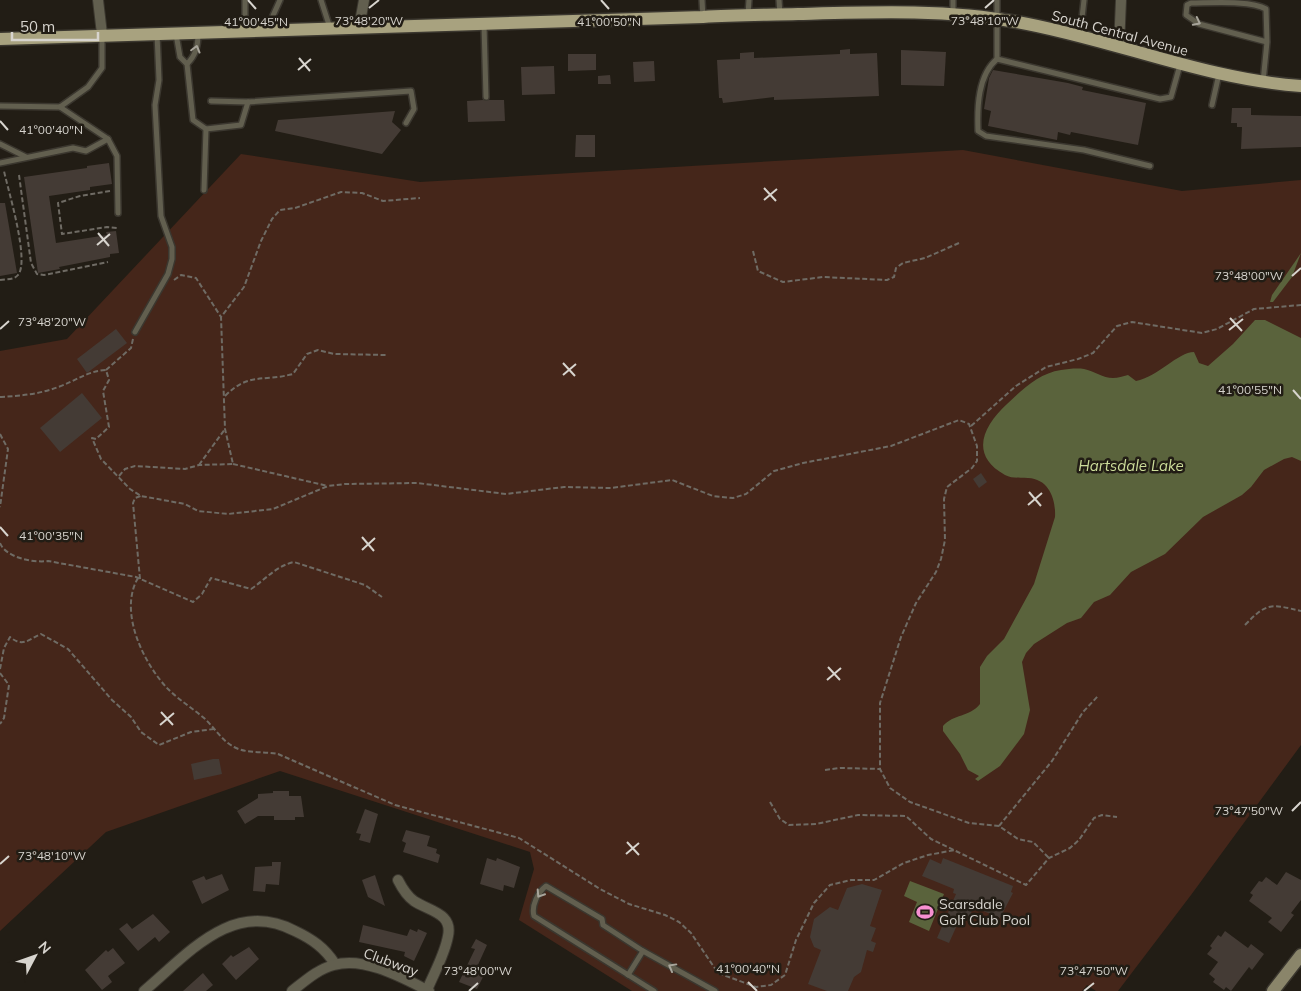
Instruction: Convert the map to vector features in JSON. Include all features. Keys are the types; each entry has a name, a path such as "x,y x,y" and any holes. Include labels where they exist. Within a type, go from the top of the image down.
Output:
{"main road":[{"name":"South Central Avenue","path":"0,39 102,34 359,28 748,14 887,12 953,14 998,20 1080,36 1219,74 1263,82 1301,86"},
{"path":"1273,991 1301,954"}],"street":[{"path":"98,0 102,34"},
{"path":"359,28 364,0"},
{"path":"1120,47 1121,0"},
{"path":"398,880 409,897 441,914 448,923 447,940 428,990"},
{"path":"144,991 216,932 233,924 250,921 270,921 298,932 318,944 335,964"},
{"name":"Clubway","path":"292,991 316,973 335,964 361,964 428,990"}],"lane":[{"path":"245,0 245,31"},
{"path":"267,30 280,0"},
{"path":"321,0 330,28"},
{"path":"702,0 703,17"},
{"path":"748,14 749,0"},
{"path":"779,0 780,15"},
{"path":"953,0 953,14"},
{"path":"998,0 997,59 987,68 977,110 978,131 986,136 1084,150 1150,166"},
{"path":"1080,36 1084,0"},
{"path":"1263,82 1267,42 1266,8 1260,4 1191,3 1186,9 1186,15 1199,24 1267,42"},
{"path":"484,24 486,96"},
{"path":"176,32 180,57 187,64 193,120 206,129 241,126 248,102"},
{"path":"187,64 194,58 198,44 198,32"},
{"path":"135,332 168,274 172,259 172,247 161,216 155,105 159,80 156,33"},
{"path":"60,107 88,87 102,68 102,34"},
{"path":"997,59 1160,99 1171,97 1180,64"},
{"path":"1212,105 1219,74"},
{"path":"211,101 248,102 411,91 414,109 406,123"},
{"path":"0,106 60,107 108,138 117,156 118,213"},
{"path":"204,190 206,129"},
{"path":"0,163 73,148 86,151 108,138"},
{"path":"0,144 26,158"},
{"path":"654,991 534,916 532,910 540,890 546,886 602,919 602,925 643,951 714,991"},
{"path":"628,975 643,951"}],"path":[{"path":"0,280 15,278 20,273 23,259 9,186 4,171"},
{"path":"19,175 30,263 37,274 44,275 108,262"},
{"path":"117,228 107,227 62,234 58,203 80,196 118,190"},
{"path":"221,317 244,287 272,219 280,210 295,208 341,192 362,193 383,201 420,198"},
{"path":"753,252 758,271 783,282 823,277 887,280 894,276 896,268 903,263 925,258 959,243"},
{"path":"171,282 181,275 196,278 221,317 221,361 226,429 233,464"},
{"path":"970,427 1016,386 1046,367 1093,353 1117,326 1132,322 1202,333 1217,329 1254,309 1301,305"},
{"path":"0,397 33,394 60,387 77,377 95,371 106,370 131,348 135,332"},
{"path":"225,396 245,380 278,378 293,374 307,354 318,350 334,354 386,355"},
{"path":"106,370 108,380 103,391 109,428 96,439 92,438 101,459 130,489 141,496 184,504 198,511 228,514 273,508 328,486"},
{"path":"118,476 125,469 135,466 186,469 199,465 233,464 328,486 417,483 506,494 564,487 611,488 672,480 713,496 733,498 746,494 774,471 803,463 891,446 959,420 969,424 977,446 978,461 972,468 947,487 944,499 946,540 941,559 936,572 916,602 901,637 880,703 880,769 890,788 910,802 969,823 1000,826 1018,838 1033,842 1049,858"},
{"path":"199,465 226,429"},
{"path":"0,434 6,441 8,449 0,507"},
{"path":"141,496 135,498 133,503 139,578 134,585 132,620 145,656 167,688 214,728 233,747 249,752 262,751 278,754 394,805 519,838 600,890 629,904 665,915 679,922 692,933 718,973 756,987 771,985 785,975 796,940 814,903 830,885 851,880 874,880 904,863 928,855 955,850"},
{"path":"0,543 1,547 12,555 38,562 54,562 139,578 193,602 202,594 211,578 251,589 270,572 283,564 294,562 365,585 382,597"},
{"path":"1245,625 1261,608 1277,606 1301,611"},
{"path":"0,669 4,648 10,637 24,643 41,634 68,648 112,700 131,717 141,732 159,745 191,732 214,728"},
{"path":"0,674 9,685 4,718 0,724"},
{"path":"1000,826 1052,761 1083,712 1098,696"},
{"path":"825,770 840,768 880,769"},
{"path":"770,802 780,819 790,825 816,824 858,814 906,816 931,839 1026,885 1049,858 1070,848 1079,840 1094,818 1102,815 1117,817"}],"shaded area":[{"path":"963,150 1182,191 1301,180 1301,745 1118,991 1096,991 1087,985 1082,991 632,991 519,920 534,869 530,852 280,771 106,832 0,931 0,351 67,339 241,154 420,182"}],"water":[{"path":"1301,253 1292,277 1273,302 1270,302 1272,295"},
{"name":"Hartsdale Lake","path":"1255,320 1265,320 1301,338 1301,461 1292,457 1284,459 1264,470 1242,495 1203,517 1165,554 1131,572 1110,595 1094,602 1081,618 1067,623 1034,644 1026,653 1022,662 1030,710 1024,734 1000,766 978,781 975,779 979,776 968,770 960,754 943,731 943,726 980,704 980,667 987,656 1004,639 1034,584 1055,517 1054,503 1046,486 1035,479 1005,475 987,459 983,450 986,431 1007,404 1038,378 1045,375 1061,370 1084,369 1109,378 1128,375 1136,381 1152,375 1181,356 1194,352 1199,363 1208,366 1233,344"},
{"name":"Scarsdale Golf Club Pool","path":"910,881 944,894 929,931 909,922 917,902 904,896"}],"building":[{"path":"850,49 850,54 877,53 879,96 774,100 774,97 723,103 722,98 719,98 717,60 740,59 740,53 754,52 754,58 840,54 840,50"},
{"path":"901,50 946,52 944,86 901,85"},
{"path":"568,54 596,54 596,70 568,71"},
{"path":"654,61 655,81 634,82 633,62"},
{"path":"554,66 555,94 522,95 521,67"},
{"path":"993,70 1068,83 1083,87 1082,90 1146,103 1138,145 1071,132 1070,135 1058,132 1057,140 988,126 991,111 984,109 989,78"},
{"path":"610,75 611,84 598,84 598,76"},
{"path":"504,100 505,121 468,122 467,101"},
{"path":"1232,108 1251,108 1251,115 1301,116 1301,147 1241,149 1242,127 1237,127 1237,123 1231,123"},
{"path":"395,111 392,122 401,130 382,154 275,131 278,120"},
{"path":"576,135 595,135 595,157 575,157"},
{"path":"109,163 112,184 90,187 90,190 49,196 56,243 107,235 106,232 116,231 119,253 110,254 110,257 38,273 24,177"},
{"path":"0,203 5,203 17,273 0,276"},
{"path":"116,329 127,343 87,373 77,359"},
{"path":"82,393 102,418 60,452 40,428"},
{"path":"981,473 987,482 979,488 973,479"},
{"path":"219,759 222,774 194,780 191,764"},
{"path":"273,791 289,791 289,796 301,796 304,817 295,817 295,820 274,820 274,816 258,816 245,824 237,811 258,798 258,794 273,793"},
{"path":"365,809 378,814 370,843 359,840 361,834 356,833"},
{"path":"406,830 430,836 427,846 437,849 436,853 440,855 438,863 403,852 406,843 402,841"},
{"path":"487,858 496,861 497,858 520,867 514,888 504,885 503,891 480,884"},
{"path":"943,858 1013,886 1011,892 1013,893 1000,918 974,907 969,917 962,914 949,943 937,938 956,894 953,893 954,889 922,876 930,859 941,864"},
{"path":"272,862 281,862 279,885 266,884 265,892 253,891 255,867 272,866"},
{"path":"1286,872 1301,880 1301,900 1291,913 1294,915 1281,932 1268,922 1272,918 1249,901 1253,895 1250,893 1259,881 1262,882 1266,877 1277,885"},
{"path":"222,874 229,890 202,904 192,881 204,876 206,880"},
{"path":"375,875 385,906 368,897 362,880"},
{"path":"862,884 882,890 870,926 876,928 871,941 876,943 873,952 867,950 861,972 854,977 848,991 827,991 808,984 821,950 814,947 810,937 814,919 830,907 838,910 847,888"},
{"path":"153,914 170,932 159,942 155,937 138,951 119,929 127,923 132,929"},
{"path":"363,925 407,936 410,929 417,932 418,929 427,933 414,961 404,956 405,952 359,942"},
{"path":"1225,931 1248,948 1251,944 1264,954 1252,970 1249,967 1231,991 1226,987 1224,990 1213,982 1215,979 1209,974 1218,962 1207,954 1218,935 1221,937"},
{"path":"476,939 487,945 477,967 486,971 477,989 459,982 475,949 471,948"},
{"path":"249,947 259,959 236,980 222,964 231,955 233,957"},
{"path":"113,948 125,963 108,976 112,982 102,990 85,970 106,950 108,952"},
{"path":"1077,967 1088,970 1085,978 1075,975"},
{"path":"203,973 213,985 206,991 183,991"}],"place":[{"name":"Scarsdale Golf Club Pool","path":"925,912"}]}
